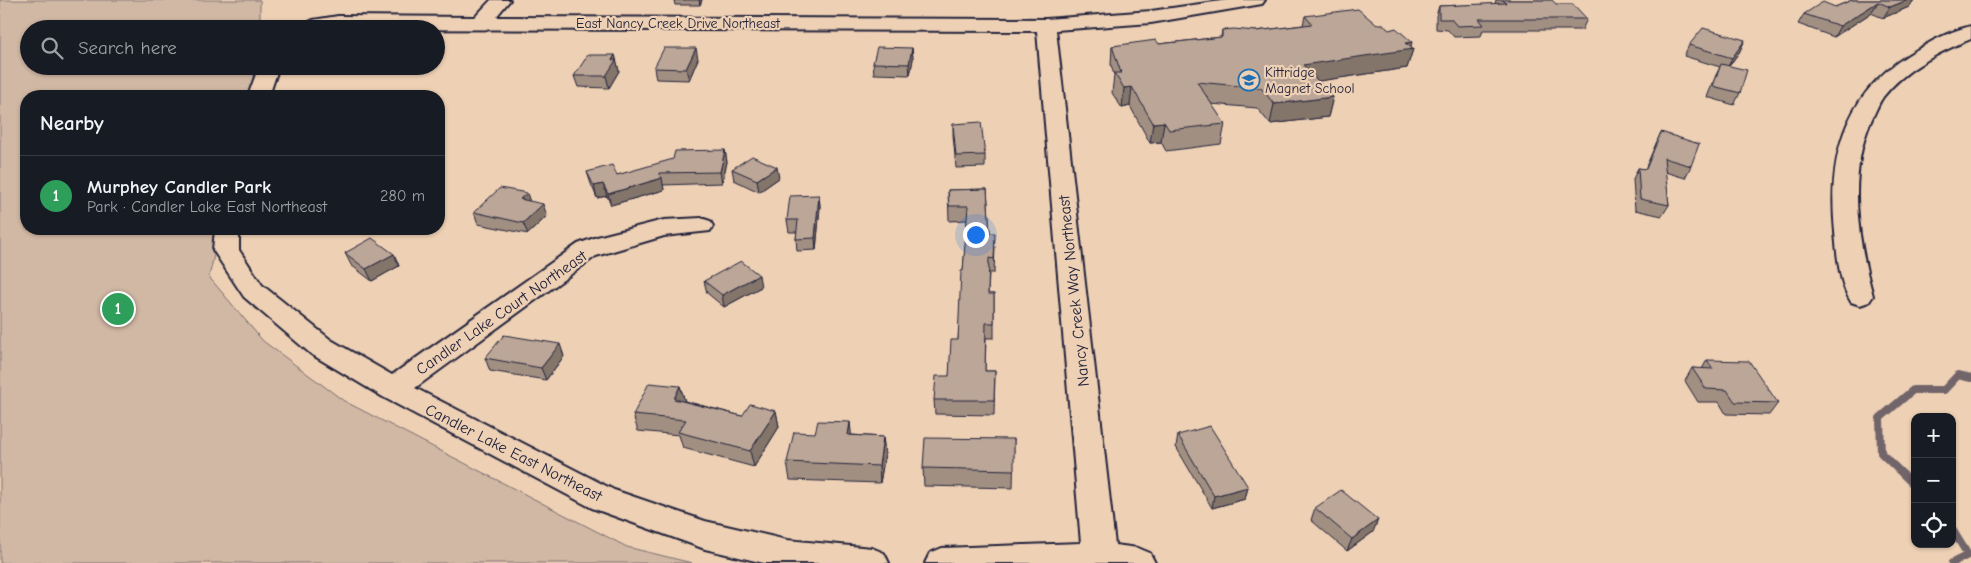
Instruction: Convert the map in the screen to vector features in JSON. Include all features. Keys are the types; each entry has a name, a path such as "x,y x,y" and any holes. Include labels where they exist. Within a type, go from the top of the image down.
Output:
{"street":[{"path":"481,22 502,0"},
{"path":"1204,5 1256,0"},
{"name":"East Nancy Creek Drive Northeast","path":"445,22 1046,25 1114,22 1204,5"},
{"name":"Nancy Creek Way Northeast","path":"1046,25 1099,557"},
{"path":"1860,296 1851,262 1848,233 1846,185 1851,143 1865,110 1877,91 1905,65 1932,49 1971,32"},
{"path":"261,90 266,75"},
{"name":"Candler Lake Court Northeast","path":"393,389 587,250 606,243 664,228 701,226"},
{"name":"Candler Lake East Northeast","path":"227,235 226,250 253,291 321,346 393,389 603,499 705,535 786,554 872,563"},
{"path":"942,563 1099,557 1138,563"}],"shaded area":[{"path":"0,0 260,0 260,20 20,20 20,75 257,75 254,90 20,90 20,235 219,235 209,277 263,341 344,401 627,547 692,563 0,563"}],"building":[{"path":"1503,0 1552,0 1556,4 1573,4 1587,19 1479,19 1484,25 1457,26 1451,19 1439,19 1439,6 1506,3"},
{"path":"1852,0 1908,0 1890,7 1878,2 1840,26 1804,14 1823,2 1835,7"},
{"path":"1358,9 1377,25 1382,24 1389,30 1396,28 1412,42 1405,43 1413,49 1303,65 1333,97 1274,104 1261,88 1197,82 1225,124 1169,130 1164,122 1153,123 1132,87 1124,88 1114,73 1121,73 1112,46 1156,40 1159,44 1222,37 1222,30 1256,31 1312,24 1305,16"},
{"path":"1703,28 1745,40 1732,58 1689,45"},
{"path":"877,47 912,48 909,64 873,63"},
{"path":"664,48 696,48 686,69 654,68"},
{"path":"588,55 615,55 612,60 616,60 606,76 574,76"},
{"path":"1721,64 1747,70 1740,93 1713,86"},
{"path":"981,122 985,155 956,156 953,124"},
{"path":"1661,132 1699,144 1691,166 1664,158 1669,205 1640,199 1638,168 1646,169"},
{"path":"725,150 720,172 659,173 662,178 608,194 603,184 594,186 587,172 612,165 617,175 673,159 675,151"},
{"path":"752,156 777,167 757,180 732,169"},
{"path":"500,188 527,193 520,199 543,204 523,223 474,212"},
{"path":"987,189 990,233 995,233 994,259 989,258 988,294 994,294 994,323 986,323 985,371 995,371 994,400 934,400 936,376 949,376 951,340 958,340 961,271 963,271 968,206 949,206 948,190"},
{"path":"819,195 815,238 796,239 798,220 787,220 790,196"},
{"path":"372,238 394,254 366,269 345,253"},
{"path":"741,261 759,275 722,295 704,281"},
{"path":"504,335 560,344 541,368 485,358"},
{"path":"1707,360 1749,361 1778,403 1735,402 1727,390 1706,389 1692,368 1713,369"},
{"path":"649,383 680,386 674,399 742,416 750,404 776,411 750,451 678,432 686,420 633,415"},
{"path":"818,421 850,422 848,435 883,437 879,466 787,462 794,432 815,433"},
{"path":"1210,426 1248,487 1214,496 1178,435"},
{"path":"925,438 1014,439 1014,470 923,468"},
{"path":"1341,490 1378,520 1352,539 1315,508"}],"waterway":[{"path":"1911,482 1881,453 1880,418 1913,390 1944,390 1958,375 1971,378"},
{"path":"1952,563 1968,555 1956,536"}],"place":[{"name":"Kittridge Magnet School","path":"1249,80"},
{"name":"Murphey Candler Park","path":"118,309"}]}
